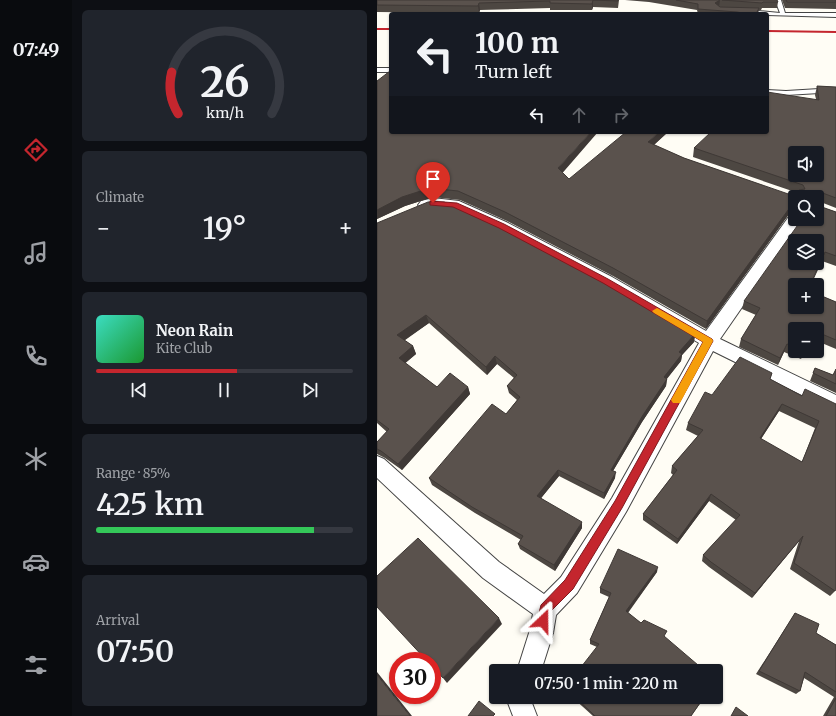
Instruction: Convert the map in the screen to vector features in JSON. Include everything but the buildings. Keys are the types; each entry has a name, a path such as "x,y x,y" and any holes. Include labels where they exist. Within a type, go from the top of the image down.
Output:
{"street":[{"path":"410,211 433,203 454,204 501,226 605,281 709,341 836,404"},
{"path":"531,664 541,633 545,609 569,584 619,505 709,341 790,226"},
{"path":"377,465 491,570 545,609"},
{"path":"520,704 525,716"}],"lane":[{"path":"779,0 783,15"},
{"path":"769,14 836,15"},
{"path":"377,70 389,70"},
{"path":"769,92 836,90"}],"railway":[{"path":"377,29 389,29"},
{"path":"769,31 836,32"}],"slow traffic":[{"path":"657,311 709,341 676,400"}],"route":[{"path":"433,203 454,204 501,226 605,281 709,341 619,505 569,584 545,609 543,621"}]}
